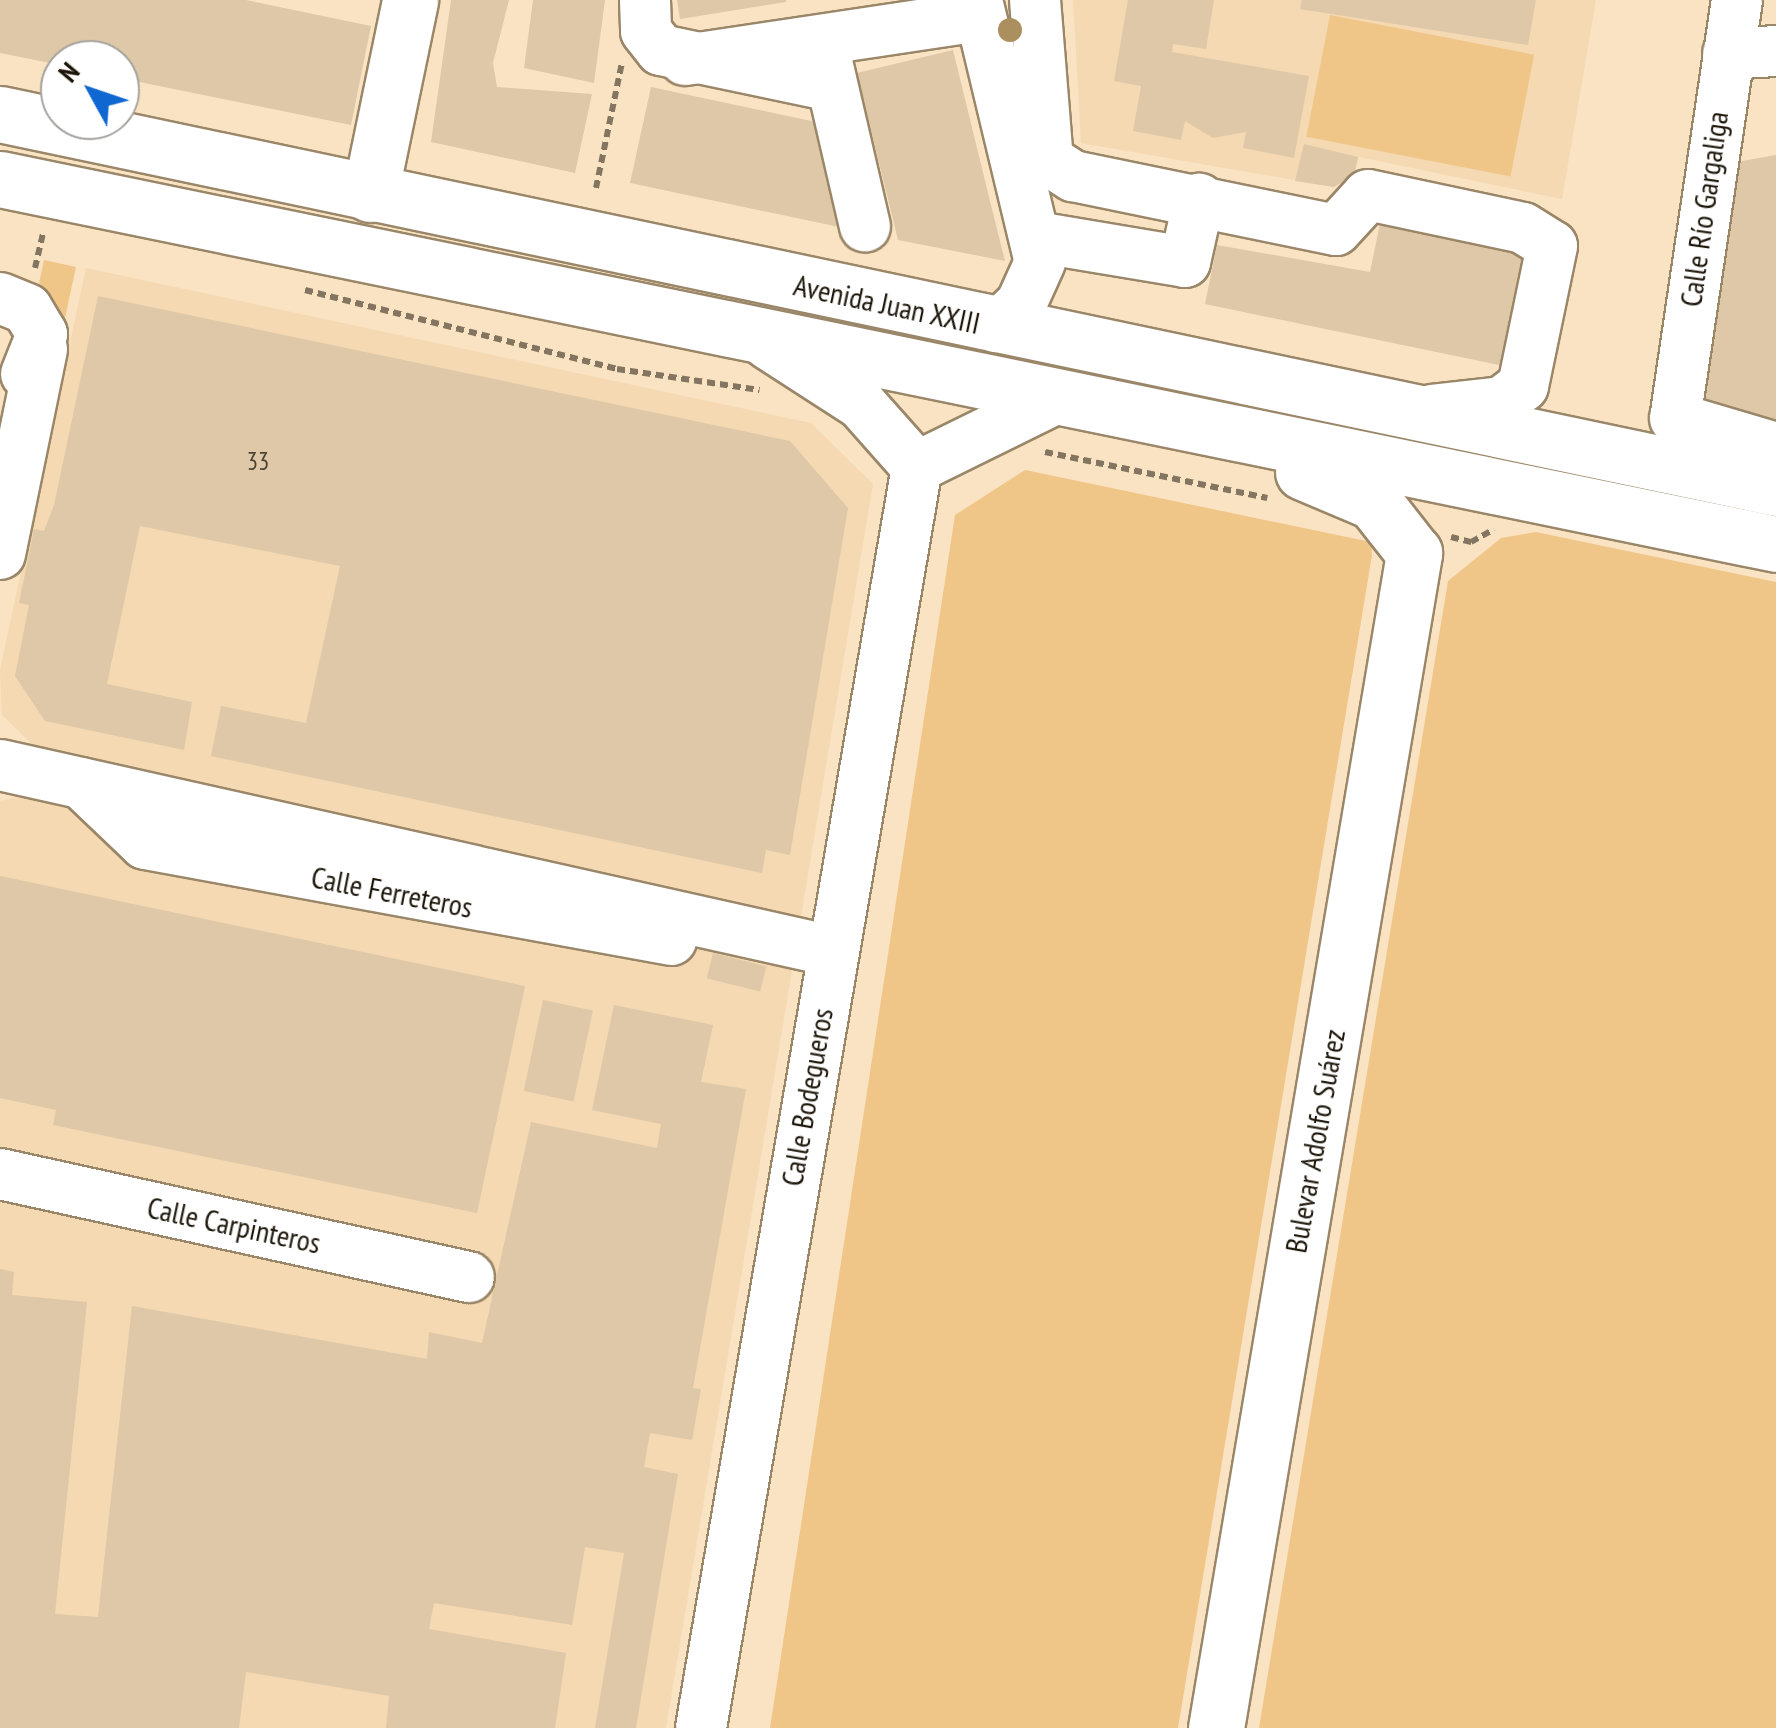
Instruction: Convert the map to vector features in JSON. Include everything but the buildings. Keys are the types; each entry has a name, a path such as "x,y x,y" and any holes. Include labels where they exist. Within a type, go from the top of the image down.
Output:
{"main road":[{"path":"267,237 370,194 410,0"},
{"name":"Avenida Juan XXIII","path":"0,114 1396,414 1776,488"},
{"name":"Avenida Juan XXIII","path":"0,179 267,237 1776,544"},
{"path":"1396,414 1426,432 1454,478"},
{"path":"1192,426 1374,502 1414,553"},
{"name":"Bulevar Adolfo Suárez","path":"1216,1728 1414,553 1454,478"}],"street":[{"path":"1035,0 1048,160 1073,176 1336,230 1368,194 1523,228 1552,246 1524,386 1502,402 1396,414"},
{"name":"Calle Río Gargaliga","path":"1737,0 1752,52 1676,418 1776,448"},
{"path":"659,31 823,34 979,8 1036,238 1035,282 996,327"},
{"path":"659,31 827,85"},
{"path":"823,34 827,85 865,226"},
{"path":"1036,238 1185,262 1199,199"},
{"path":"0,298 38,321 42,349 12,412 0,554"},
{"path":"751,334 862,404 917,468 1057,398"},
{"path":"0,384 31,370 42,349"},
{"name":"Calle Bodegueros","path":"701,1728 917,468"},
{"name":"Calle Ferreteros","path":"0,765 81,783 145,844 658,944 723,924 832,951"},
{"name":"Calle Carpinteros","path":"0,1174 469,1277"}],"path":[{"path":"596,188 624,52 659,31"}],"shaded area":[{"path":"1073,0 1596,0 1562,199 1359,157 1354,175 1334,187 1081,143"},
{"path":"1330,15 1534,55 1511,176 1306,137"},
{"path":"44,260 76,267 65,318 39,283"},
{"path":"86,268 811,423 873,484 666,1728 0,1728 0,801 24,795 34,746 2,715 0,670"},
{"path":"1025,470 1371,542 1372,555 1178,1728 770,1728 955,515"},
{"path":"1536,532 1776,582 1776,1728 1259,1728 1448,581 1501,538"}]}
